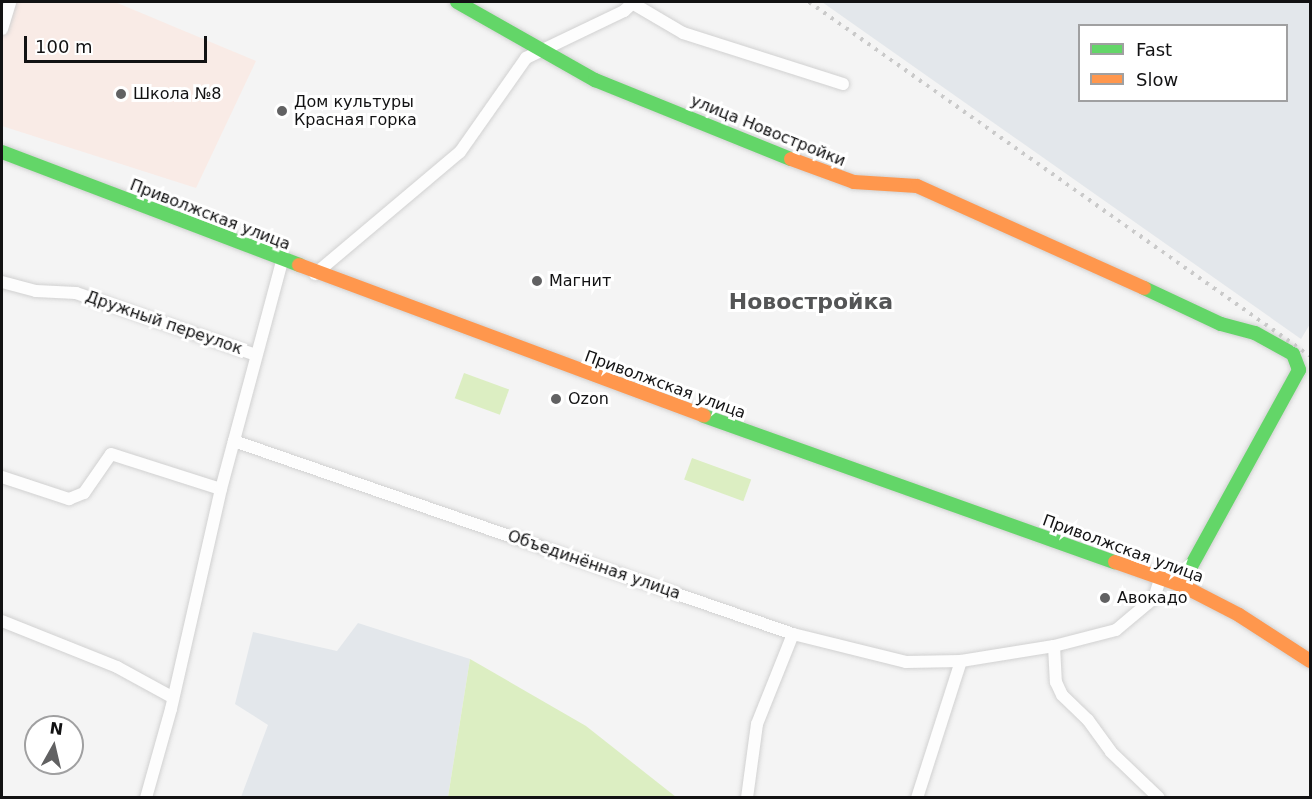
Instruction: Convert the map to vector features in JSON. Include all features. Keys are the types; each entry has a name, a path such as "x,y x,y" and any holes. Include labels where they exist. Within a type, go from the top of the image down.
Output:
{"main road":[{"name":"улица Новостройки","path":"457,2 595,80 832,176 854,182 917,186 955,200 1221,324 1255,333 1293,354 1299,370 1181,585"},
{"name":"Приволжская улица","path":"2,152 315,274 610,383 1161,577 1239,615 1311,661"}],"street":[{"path":"2,28 10,2"},
{"path":"315,274 460,152 526,58 633,2 683,33 843,84"},
{"path":"146,798 221,489 282,261"},
{"name":"Дружный переулок","path":"2,282 36,291 76,293 256,355"},
{"name":"Объединённая улица","path":"234,441 793,634 906,662 961,661 1054,646 1116,630 1154,598 1161,577"},
{"path":"2,477 69,499 84,493 111,453 221,489"},
{"path":"2,621 117,667 172,697"},
{"path":"747,798 752,788 757,724 793,634"},
{"path":"1054,646 1056,682 1062,695 1088,720 1111,752 1159,798"},
{"path":"917,798 961,661"}],"shaded area":[{"name":"Школа №8","path":"5,2 115,2 256,61 196,188 2,126 2,11"},
{"path":"822,2 1310,2 1310,324 1301,339"},
{"path":"358,623 470,659 448,797 241,797 268,725 235,704 253,632 337,651"}],"green space":[{"path":"464,373 509,389 500,415 455,398"},
{"path":"692,458 751,480 743,501 684,480"},
{"path":"470,659 586,726 676,797 448,797"}],"railway":[{"path":"809,2 1310,356"}],"traffic: fast":[{"path":"457,2 595,80 791,159"},
{"path":"2,152 299,265"},
{"path":"1144,288 1221,324 1255,333 1293,354 1299,370 1181,585"},
{"path":"704,416 1115,562"}],"traffic: slow":[{"path":"791,159 854,182 917,186 1144,288"},
{"path":"299,265 704,416"},
{"path":"1115,562 1181,585 1239,615 1310,661"}],"place":[{"name":"Школа №8","path":"121,94"},
{"name":"Дом культуры Красная горка","path":"282,111"},
{"name":"Магнит","path":"537,281"},
{"name":"Ozon","path":"556,399"},
{"name":"Авокадо","path":"1105,598"}],"district":[{"name":"Новостройка","path":"811,302"}]}
